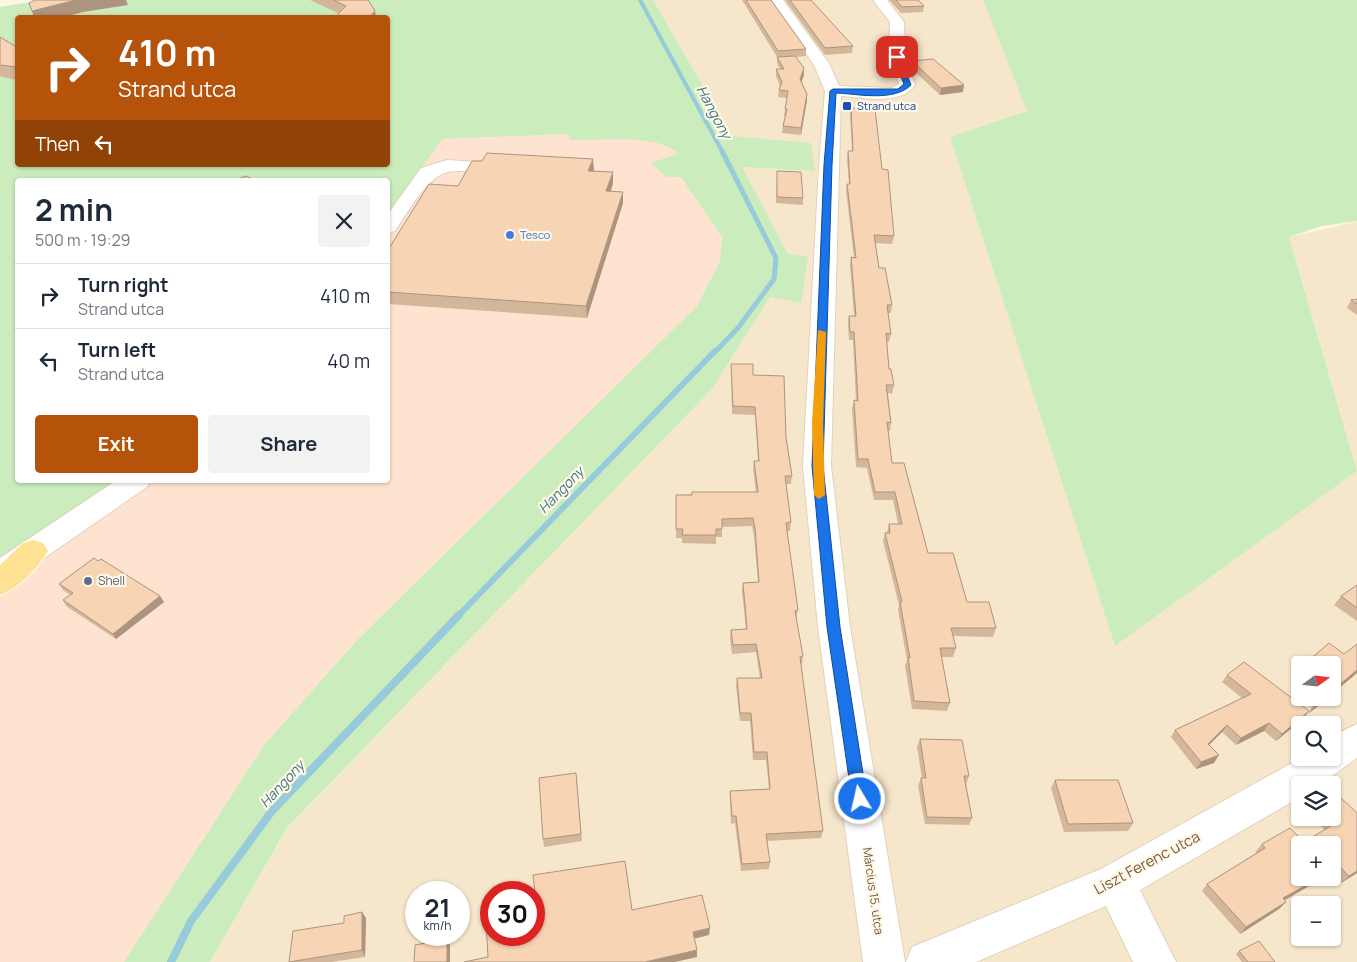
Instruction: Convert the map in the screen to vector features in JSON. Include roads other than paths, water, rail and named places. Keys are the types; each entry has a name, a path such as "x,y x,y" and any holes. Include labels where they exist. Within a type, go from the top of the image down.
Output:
{"main road":[{"path":"0,583 33,551"}],"street":[{"name":"Március 15. utca","path":"776,0 822,66 833,91 827,185 818,466 834,627 884,962"},
{"path":"833,91 892,93 900,91 907,85 897,57 897,22 880,0"},
{"path":"390,225 428,172 447,166 472,166"},
{"path":"0,573 133,483"},
{"name":"Liszt Ferenc utca","path":"1341,750 1357,739"},
{"name":"Liszt Ferenc utca","path":"927,962 1115,883 1318,766"},
{"path":"1115,883 1155,962"}],"waterway":[{"name":"Hangony","path":"640,0 723,153"},
{"name":"Hangony","path":"714,353 738,328 774,279 776,258 722,151"},
{"name":"Hangony","path":"458,616 715,351"},
{"name":"Hangony","path":"171,962 191,921 272,811 459,615"}],"place":[{"name":"Strand utca","path":"847,106"},
{"name":"Tesco","path":"510,235"},
{"name":"Shell","path":"88,581"}]}
